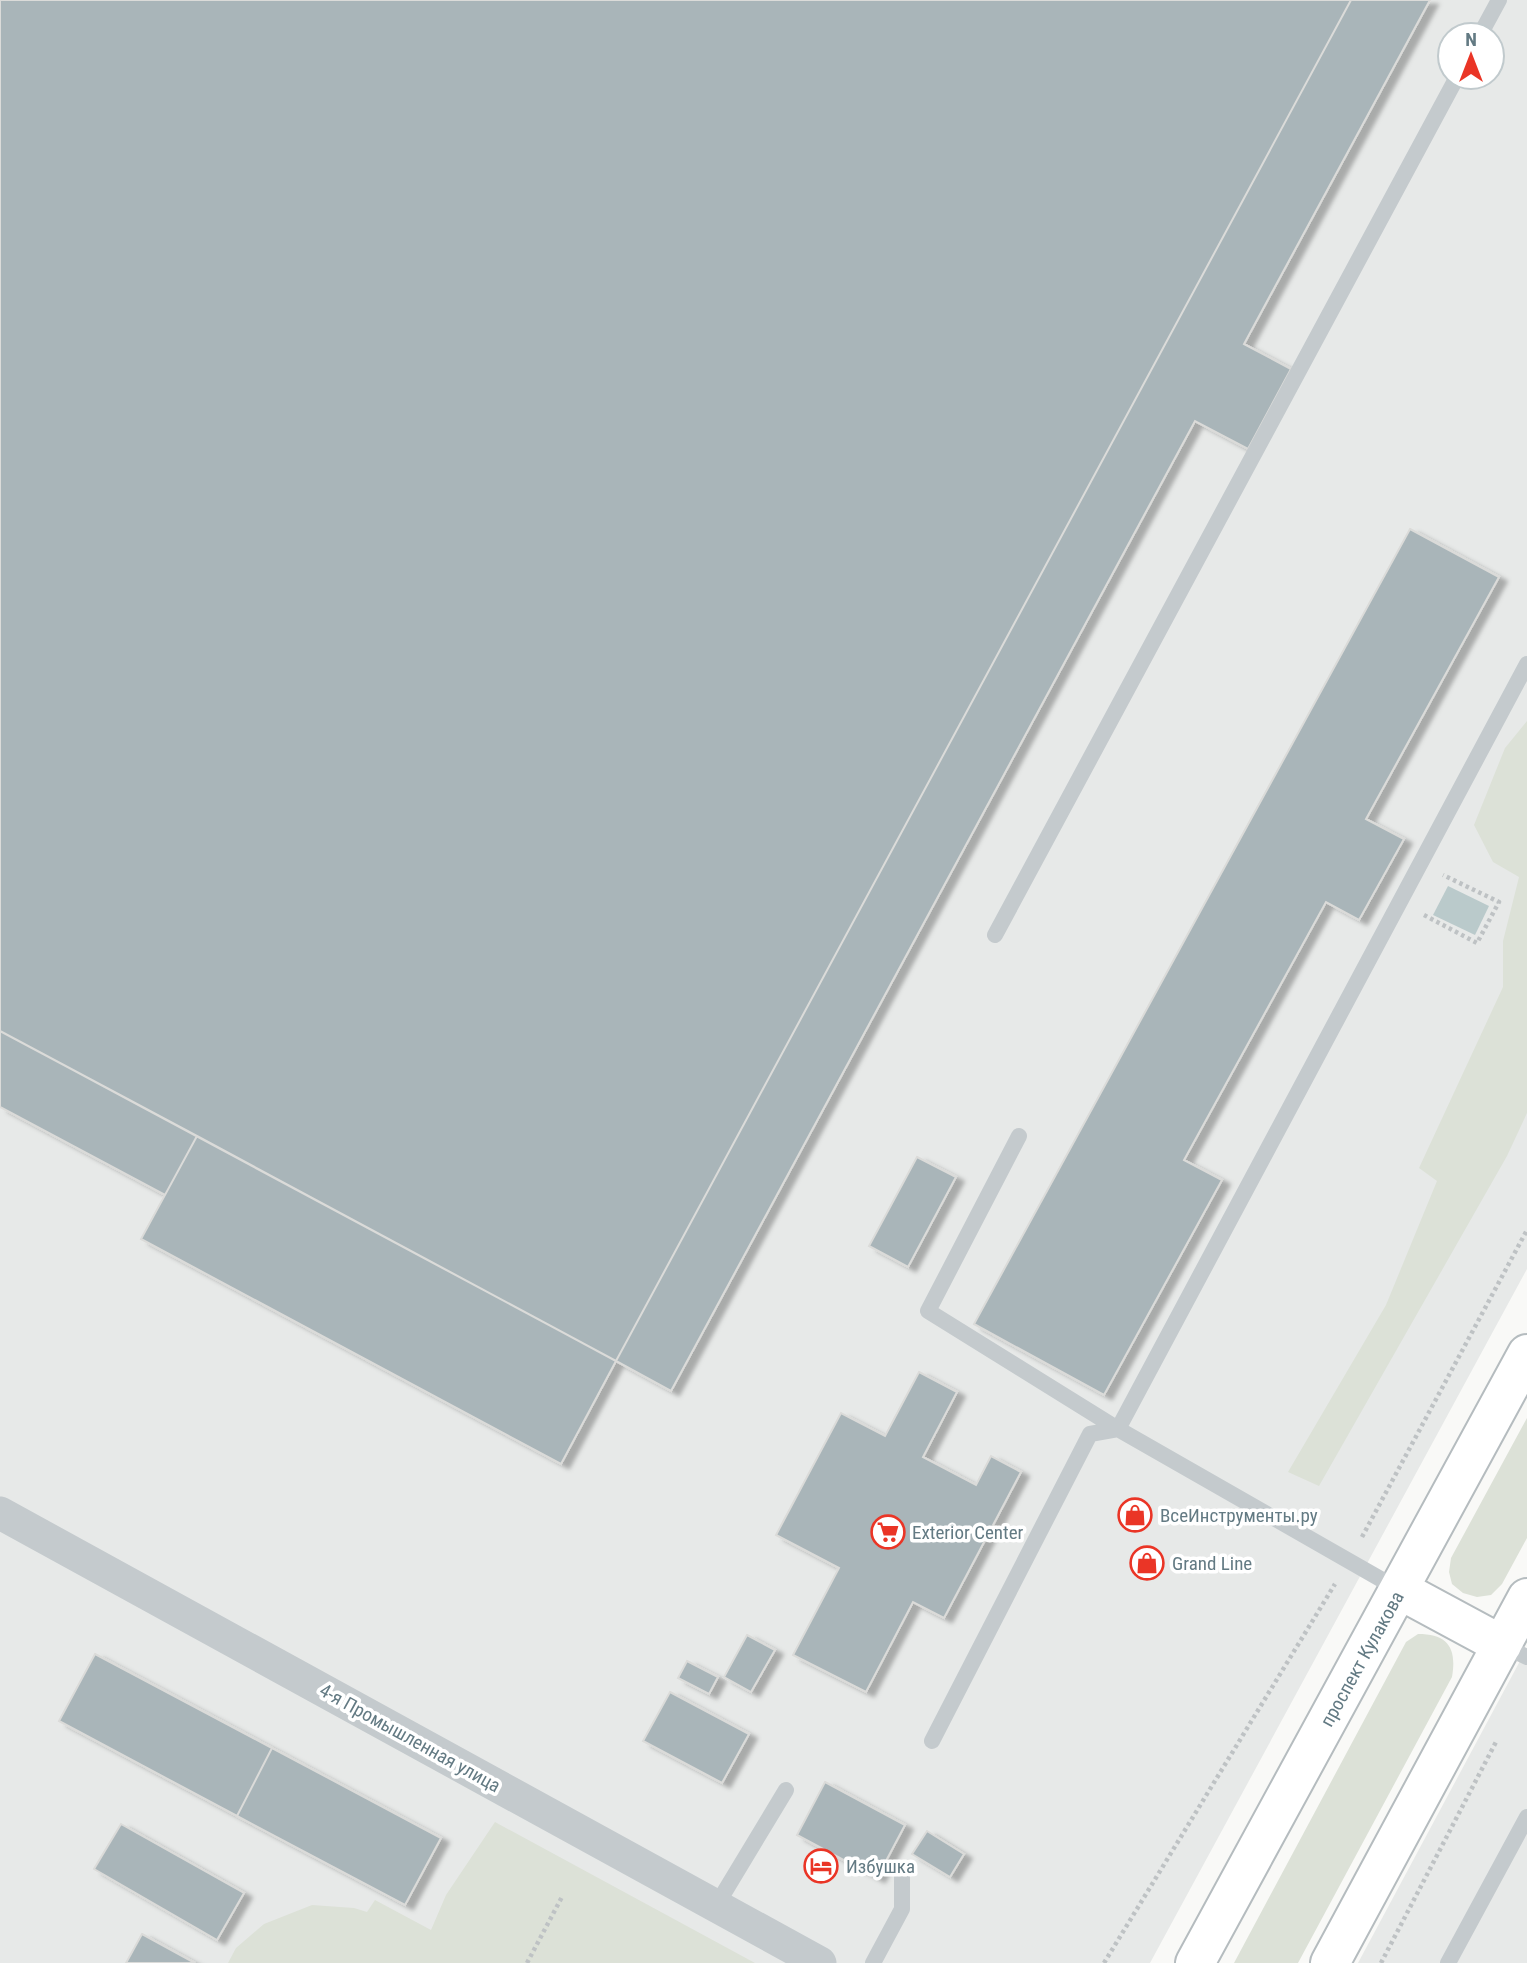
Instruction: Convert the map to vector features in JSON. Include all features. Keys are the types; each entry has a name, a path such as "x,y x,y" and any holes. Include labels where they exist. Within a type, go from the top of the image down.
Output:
{"main road":[{"name":"проспект Кулакова","path":"1195,1963 1527,1354"},
{"path":"1400,1590 1514,1651"},
{"path":"1330,1963 1514,1651 1527,1598"}],"street":[{"name":"4-я Промышленная улица","path":"0,1513 820,1963"}],"lane":[{"path":"1488,21 1499,0"},
{"path":"995,935 1449,91"},
{"path":"1118,1429 1527,664"},
{"path":"1019,1136 928,1311 1118,1429 1400,1590"},
{"path":"932,1741 1090,1434 1118,1429"},
{"path":"716,1906 786,1790"},
{"path":"1448,1963 1527,1817"},
{"path":"873,1963 902,1909 902,1870"}],"path":[{"path":"1444,874 1499,902 1477,943 1422,914 1433,894 1444,874"},
{"path":"1410,882 1433,894"},
{"path":"1104,1963 1349,1561 1527,1230"},
{"path":"1381,1963 1502,1732"},
{"path":"527,1963 563,1895"}],"shaded area":[{"path":"0,0 1527,0 1527,1269 1150,1963 0,1963"},
{"path":"1527,721 1527,1113 1507,1156 1319,1486 1288,1472 1386,1305 1437,1181 1419,1168 1503,987 1503,941 1519,877 1493,862 1474,825 1505,748"},
{"path":"1448,886 1489,906 1475,935 1433,915"},
{"path":"1527,1418 1527,1538 1502,1584 1491,1595 1477,1597 1463,1593 1452,1584 1449,1572 1451,1558"},
{"path":"1418,1634 1437,1637 1448,1645 1453,1658 1452,1677 1298,1963 1234,1963 1406,1642"},
{"path":"1527,1648 1527,1963 1358,1963"},
{"path":"495,1822 755,1963 228,1963 236,1948 264,1924 312,1905 354,1908 367,1912 375,1900 431,1930 446,1895"}],"building":[{"path":"0,0 1351,0 616,1361 0,1031"},
{"path":"1351,0 1430,0 1244,344 1291,369 1248,449 1195,421 671,1391 616,1361"},
{"path":"1410,529 1499,577 1366,819 1404,839 1359,920 1326,902 1184,1160 1222,1180 1104,1395 974,1324"},
{"path":"0,1031 197,1136 165,1195 0,1107"},
{"path":"197,1136 616,1361 561,1464 141,1239"},
{"path":"917,1157 956,1177 908,1267 869,1246"},
{"path":"919,1372 957,1392 923,1457 976,1485 991,1456 1021,1472 944,1618 913,1602 866,1692 793,1655 839,1568 776,1535 841,1413 885,1436"},
{"path":"747,1635 775,1650 751,1692 724,1677"},
{"path":"95,1654 272,1748 237,1816 59,1721"},
{"path":"687,1661 718,1677 709,1694 678,1678"},
{"path":"670,1692 749,1734 722,1783 643,1741"},
{"path":"272,1748 441,1838 405,1905 237,1816"},
{"path":"825,1782 905,1825 877,1878 797,1835"},
{"path":"121,1824 244,1893 217,1940 94,1869"},
{"path":"927,1831 964,1854 950,1877 912,1854"},
{"path":"142,1934 195,1963 126,1963"}],"place":[{"name":"ВсеИнструменты.ру","path":"1135,1515"},
{"name":"Exterior Center","path":"888,1532"},
{"name":"Grand Line","path":"1147,1563"},
{"name":"Избушка","path":"821,1866"}]}
